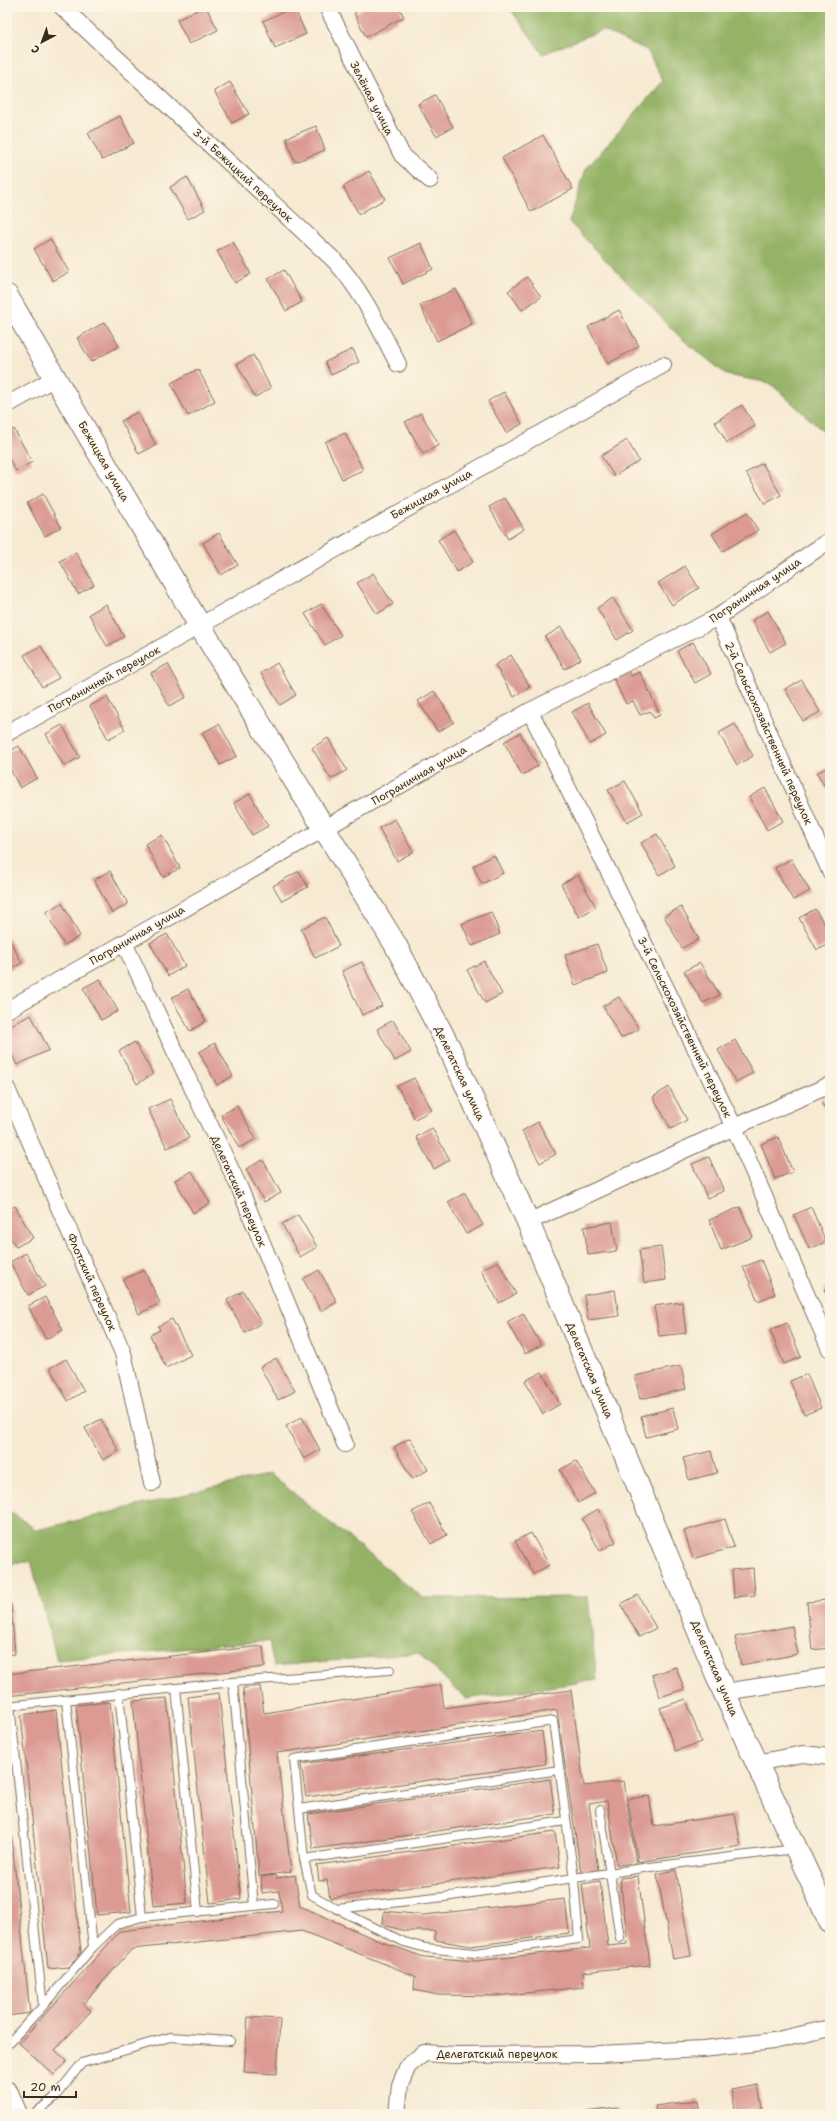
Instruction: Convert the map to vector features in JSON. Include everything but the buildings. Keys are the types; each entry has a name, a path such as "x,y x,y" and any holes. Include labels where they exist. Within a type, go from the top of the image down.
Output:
{"street":[{"name":"3-й Бежицкий переулок","path":"62,7 334,260 349,276 364,300 398,364"},
{"name":"Зелёная улица","path":"327,7 402,155 430,180"},
{"name":"Бежицкая улица","path":"7,296 200,626 325,829"},
{"name":"Бежицкая улица","path":"200,626 396,513 663,365"},
{"path":"7,405 55,378"},
{"name":"Пограничная улица","path":"7,1010 530,711 718,617 830,540"},
{"name":"2-й Сельскохозяйственный переулок","path":"718,617 830,871"},
{"name":"Пограничный переулок","path":"7,733 200,626"},
{"name":"3-й Сельскохозяйственный переулок","path":"530,711 734,1127 830,1349"},
{"name":"Делегатская улица","path":"325,829 395,944 448,1045 528,1222 724,1692 830,1920"},
{"name":"Делегатский переулок","path":"124,943 240,1188 345,1444"},
{"path":"528,1222 734,1127 830,1085"},
{"name":"Флотский переулок","path":"7,1089 123,1353 152,1483"},
{"path":"724,1692 830,1676"},
{"path":"756,1763 803,1754 830,1757"},
{"name":"Делегатский переулок","path":"397,2114 400,2085 408,2066 424,2053 462,2055 641,2052 703,2049 773,2041 830,2028"},
{"path":"7,2094 16,2114"}],"lane":[{"path":"43,2006 8,1706 233,1682 390,1670"},
{"path":"233,1682 254,1906"},
{"path":"176,1688 198,1912"},
{"path":"119,1693 142,1917"},
{"path":"66,1700 93,1947"},
{"path":"553,1721 558,1770 574,1879 579,1939 475,1954 426,1948 404,1942 312,1895 304,1859 299,1809 294,1759 553,1721"},
{"path":"299,1809 558,1770"},
{"path":"600,1810 620,1938"},
{"path":"304,1859 566,1821"},
{"path":"337,1909 444,1897 796,1848"},
{"path":"7,2045 43,2006 93,1947 117,1924 142,1917 274,1904"},
{"path":"34,2114 54,2098 82,2063 170,2037 230,2041"}],"green space":[{"path":"509,7 830,7 830,451 826,434 770,383 727,375 681,338 569,222 586,169 663,81 647,50 602,30 543,54"},
{"path":"270,1474 423,1598 588,1597 597,1680 466,1699 418,1653 274,1666 269,1641 57,1660 31,1561 7,1565 7,1510 37,1530"}]}
